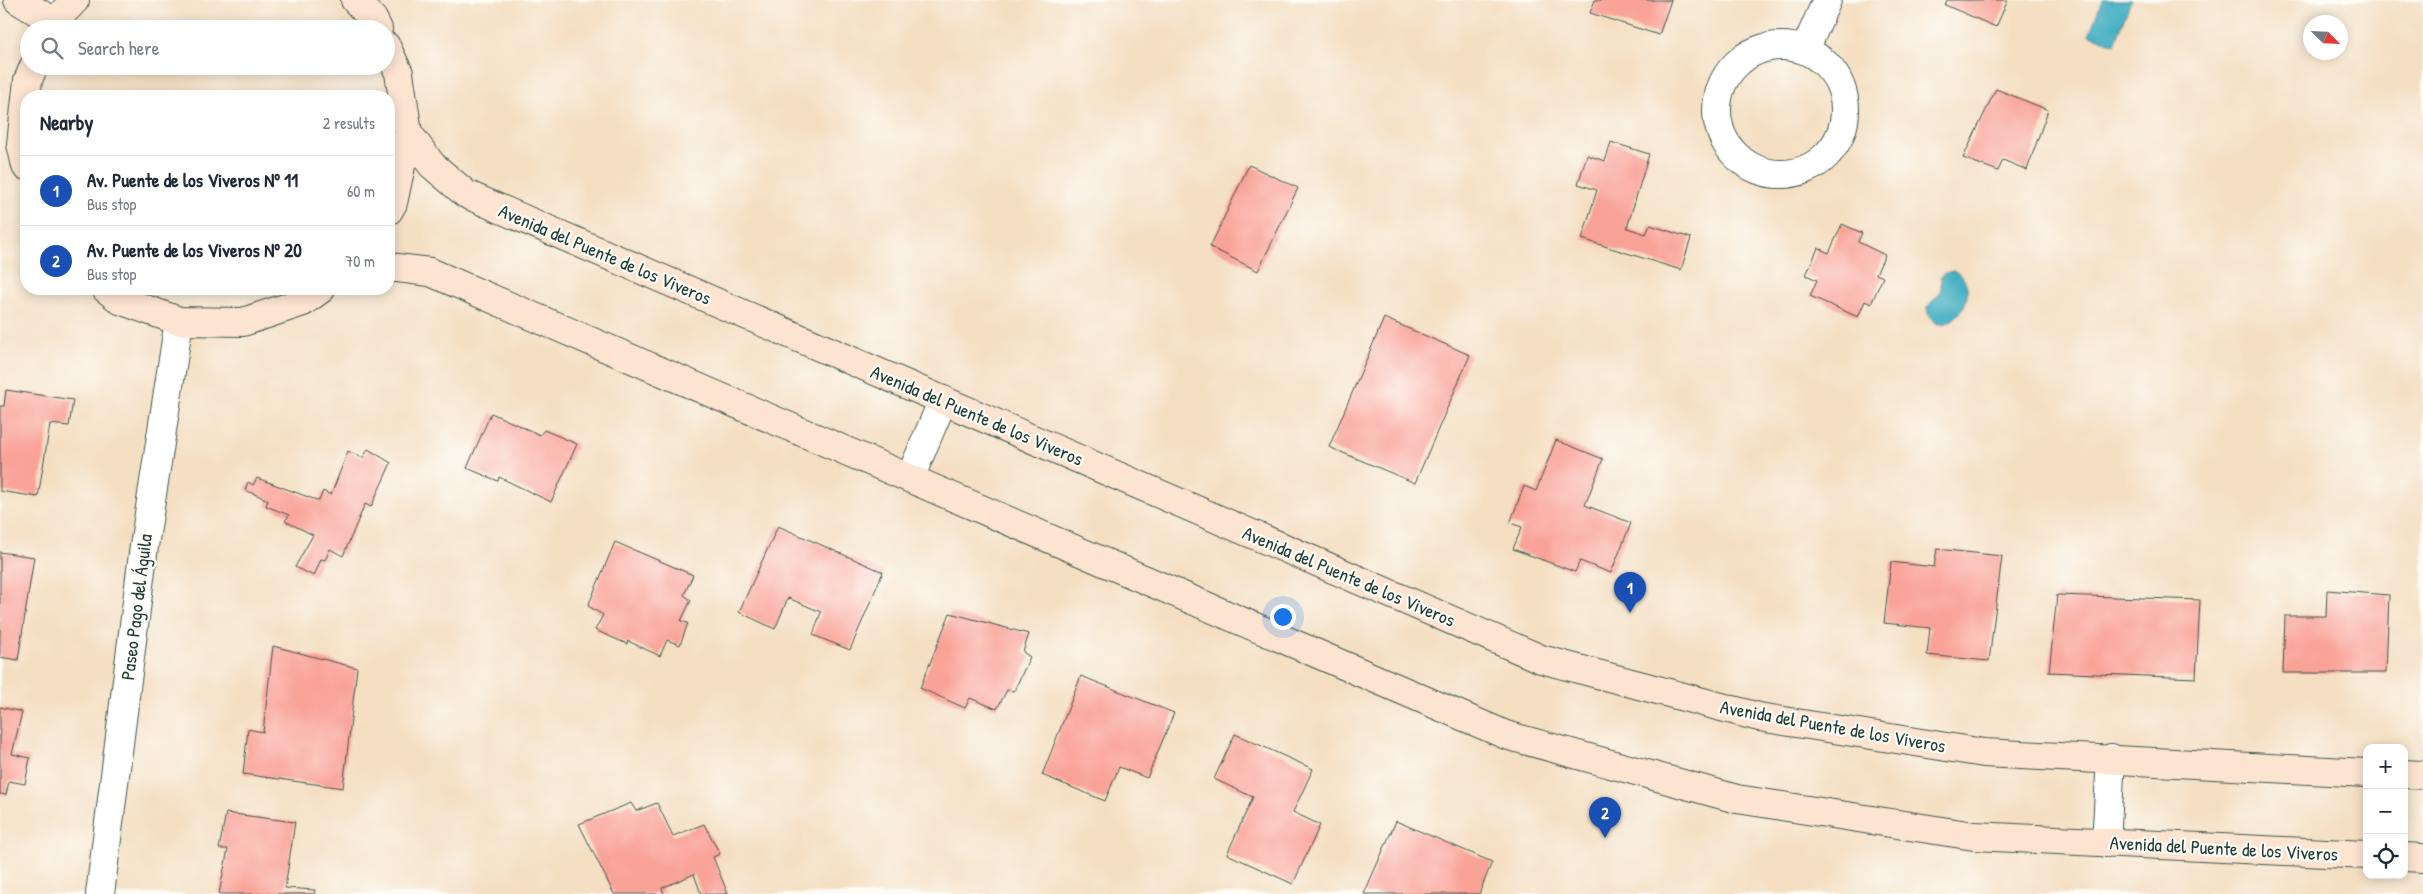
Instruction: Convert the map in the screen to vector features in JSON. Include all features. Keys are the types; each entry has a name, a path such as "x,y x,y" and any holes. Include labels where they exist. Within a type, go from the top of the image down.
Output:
{"street":[{"path":"18,0 45,20"},
{"path":"56,20 74,0"},
{"path":"355,0 374,20"},
{"path":"1805,50 1827,0"},
{"path":"1784,46 1805,50 1824,61 1837,78 1844,98 1845,119 1843,126 1838,140 1825,157 1808,169 1787,174 1766,173 1746,164 1731,150 1721,132 1717,112 1720,91 1735,67 1745,58 1764,48 1784,46"},
{"path":"395,65 399,73 408,133 395,194"},
{"path":"27,90 30,75"},
{"name":"Avenida del Puente de los Viveros","path":"408,133 432,165 466,194 1540,659 1759,717 1984,753 2111,758 2363,773"},
{"name":"Avenida del Puente de los Viveros","path":"395,268 430,272 1506,735 1737,799 1974,836 2363,855"},
{"path":"114,295 120,300 180,321 243,322 303,302 313,295"},
{"name":"Paseo Pago del Águila","path":"100,894 144,546 180,321"},
{"path":"910,478 943,400"},
{"path":"2106,843 2111,758"},
{"path":"2408,774 2423,775"},
{"path":"2408,857 2423,858"}],"water":[{"path":"2102,0 2131,0 2115,44 2089,35"},
{"path":"1954,271 1962,277 1966,285 1965,303 1961,311 1954,318 1946,323 1937,324 1928,314 1928,306 1941,292 1941,276"}],"building":[{"path":"1595,0 1671,0 1659,35 1590,13"},
{"path":"1947,0 2008,0 1996,27 1945,5"},
{"path":"1996,89 2048,110 2027,170 2003,160 1998,171 1963,158"},
{"path":"1611,142 1649,154 1627,228 1646,234 1650,225 1691,238 1681,270 1582,239 1597,190 1578,184 1587,155 1605,161"},
{"path":"1249,165 1298,188 1258,271 1210,247"},
{"path":"1842,224 1862,233 1858,242 1885,255 1876,274 1883,277 1871,304 1865,301 1858,317 1810,296 1817,280 1806,275 1818,248 1829,253"},
{"path":"1384,318 1470,355 1415,483 1329,447"},
{"path":"6,390 73,400 69,426 50,424 38,497 0,491 0,406 4,406"},
{"path":"491,413 540,435 544,430 577,444 551,502 499,477 498,481 467,468"},
{"path":"1556,440 1603,459 1585,505 1631,523 1611,573 1580,561 1575,572 1513,549 1522,527 1510,523 1524,486 1536,491"},
{"path":"368,449 391,463 371,507 365,504 343,556 330,549 325,560 321,559 314,576 295,567 313,535 285,521 289,515 266,506 268,500 245,490 248,482 253,485 257,478 319,501 323,491 331,495 348,451 363,458"},
{"path":"778,526 883,572 850,650 813,635 821,612 788,598 775,629 739,612"},
{"path":"615,542 693,575 684,595 691,600 681,621 688,623 680,645 667,640 660,656 628,641 627,644 595,630 603,615 588,606"},
{"path":"1937,549 2002,556 1989,661 1927,655 1930,628 1884,623 1891,562 1934,567"},
{"path":"0,552 34,557 18,660 0,657"},
{"path":"2327,590 2389,595 2386,673 2283,673 2285,616 2326,616"},
{"path":"2057,595 2200,600 2196,678 2049,672"},
{"path":"950,613 1029,634 1023,652 1030,657 1014,691 1007,690 997,709 970,698 965,708 920,688"},
{"path":"273,646 357,668 343,788 243,774 248,729 263,732"},
{"path":"1081,676 1174,713 1147,778 1119,767 1105,801 1042,775"},
{"path":"0,707 22,712 12,754 30,758 25,784 9,781 6,795 0,794"},
{"path":"1235,734 1313,769 1293,812 1320,825 1293,884 1227,854 1253,797 1214,779"},
{"path":"631,803 636,811 657,803 673,836 704,824 720,854 713,857 728,894 701,894 694,874 662,888 664,894 614,894 579,824"},
{"path":"226,813 295,822 285,888 315,890 314,894 219,894 228,849 219,849"},
{"path":"1396,821 1492,862 1479,894 1364,894"}],"place":[{"name":"Av. Puente de los Viveros Nº 11","path":"1630,613"},
{"name":"Av. Puente de los Viveros Nº 20","path":"1605,838"}]}
